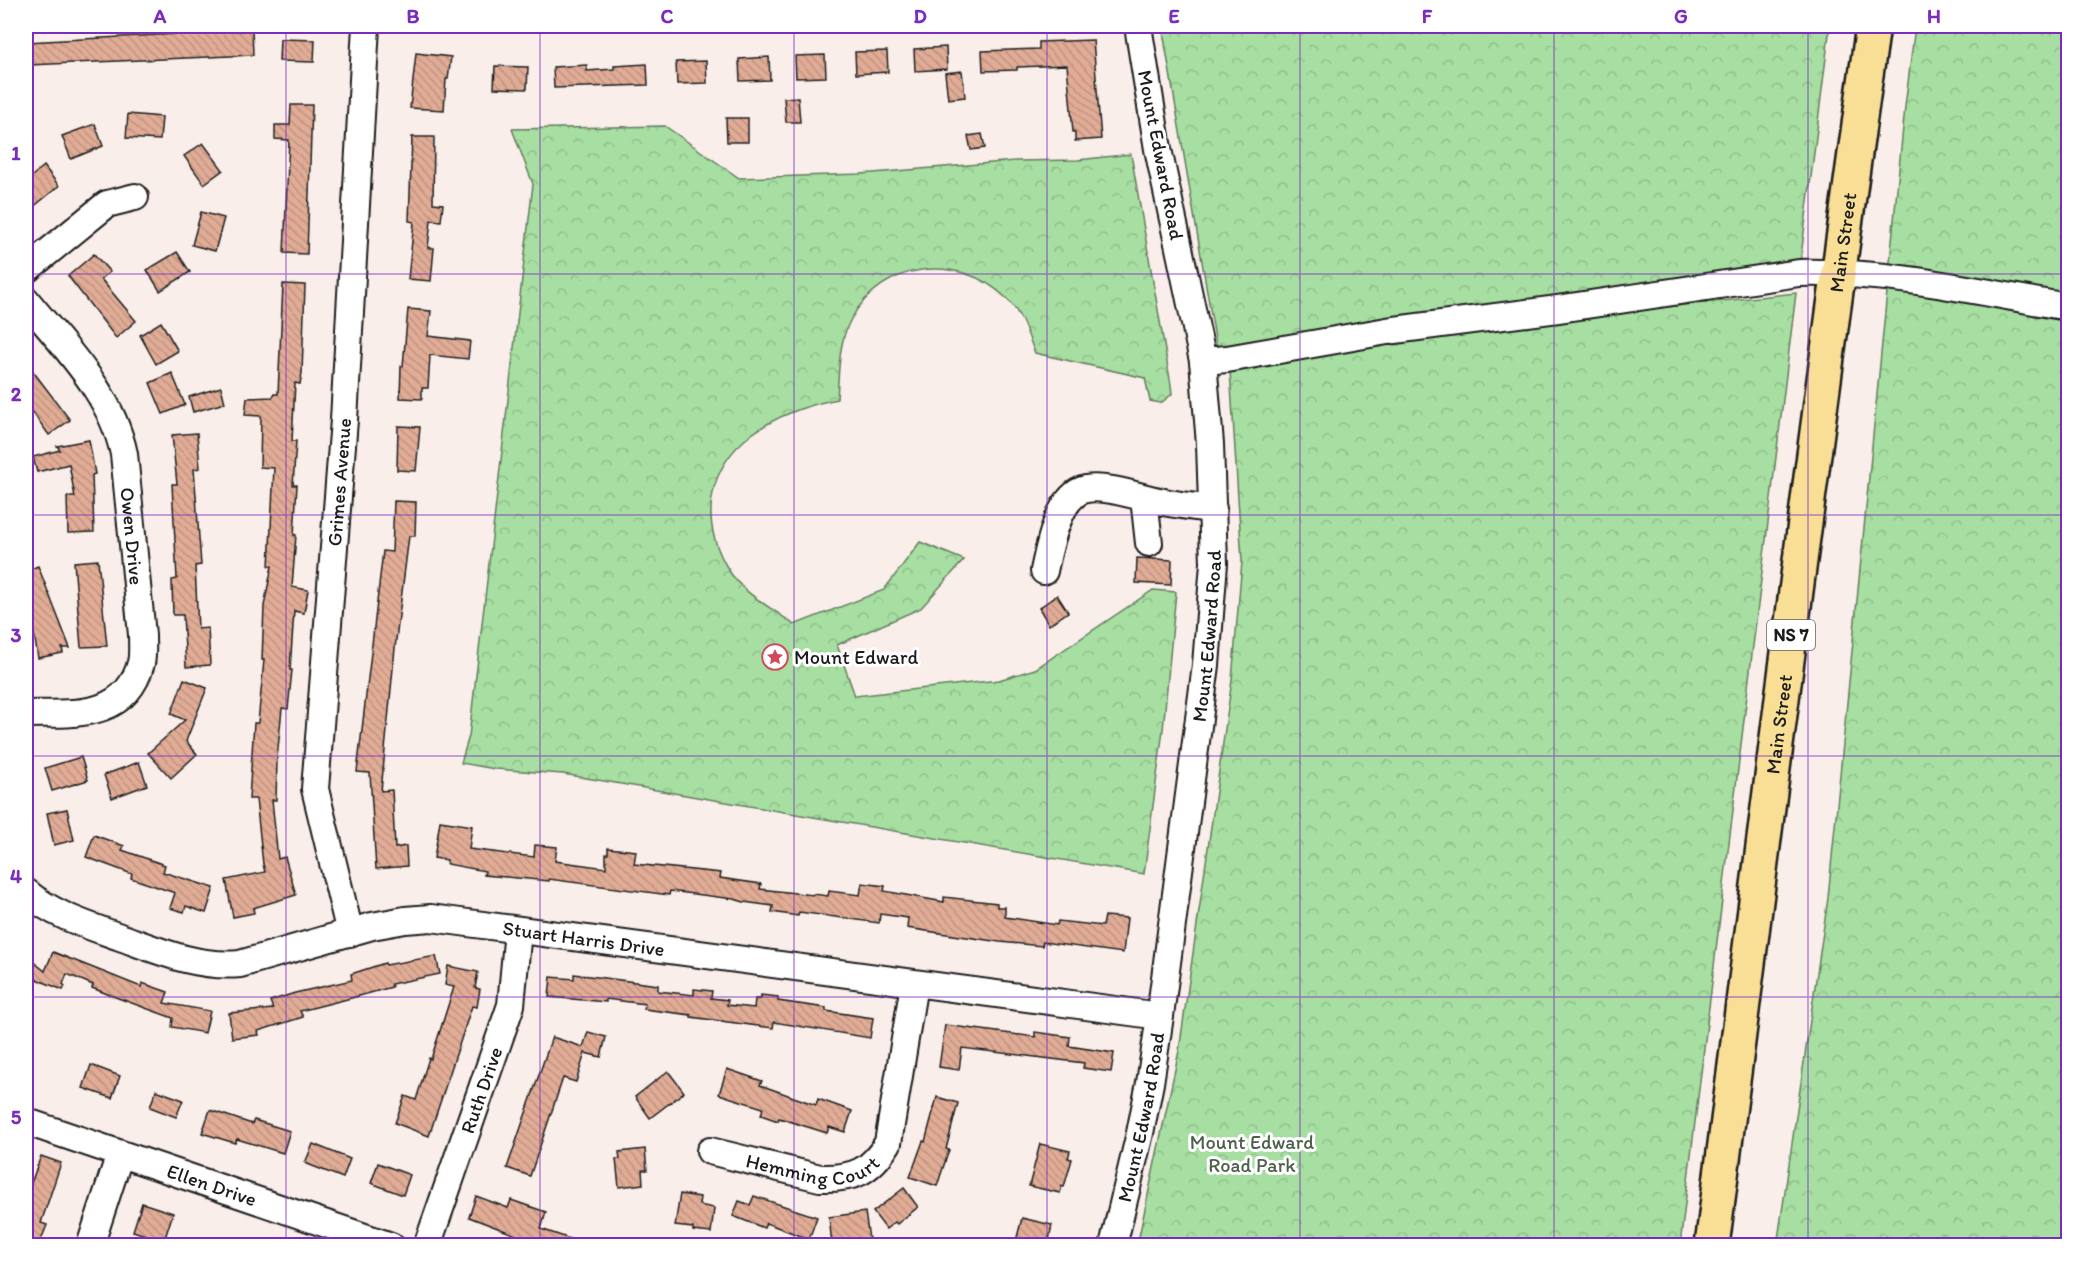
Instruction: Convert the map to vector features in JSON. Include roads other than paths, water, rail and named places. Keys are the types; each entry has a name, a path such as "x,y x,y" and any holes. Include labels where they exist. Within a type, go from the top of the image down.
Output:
{"main road":[{"name":"Main Street","path":"1712,1245 1758,874 1838,272 1874,26"}],"street":[{"name":"Grimes Avenue","path":"350,933 315,789 343,432 366,26"},
{"name":"Mount Edward Road","path":"1113,1245 1150,1083 1160,1016 1206,665 1214,563 1214,509 1203,361 1158,149 1138,26"},
{"path":"26,270 106,204 135,197"},
{"path":"1203,361 1227,359 1387,331 1558,309 1799,273 1838,272 1879,275 2068,307"},
{"name":"Owen Drive","path":"26,300 100,392 120,435 124,454 142,635 142,662 135,678 112,705 85,713 26,714"},
{"path":"1044,571 1051,537 1060,516 1072,497 1086,489 1112,490 1144,498 1214,509"},
{"path":"1144,498 1149,543"},
{"name":"Stuart Harris Drive","path":"26,892 42,906 70,919 178,957 222,966 240,964 405,920 431,918 1160,1016"},
{"name":"Ruth Drive","path":"427,1245 511,1005 518,930"},
{"name":"Hemming Court","path":"710,1151 820,1178 838,1179 867,1169 888,1143 914,984"},
{"name":"Ellen Drive","path":"33,1124 392,1245"},
{"path":"90,1245 120,1154"}],"place":[{"name":"Mount Edward","path":"775,657"}],"park label":[{"name":"Mount Edward Road Park","path":"1252,1154"}]}
